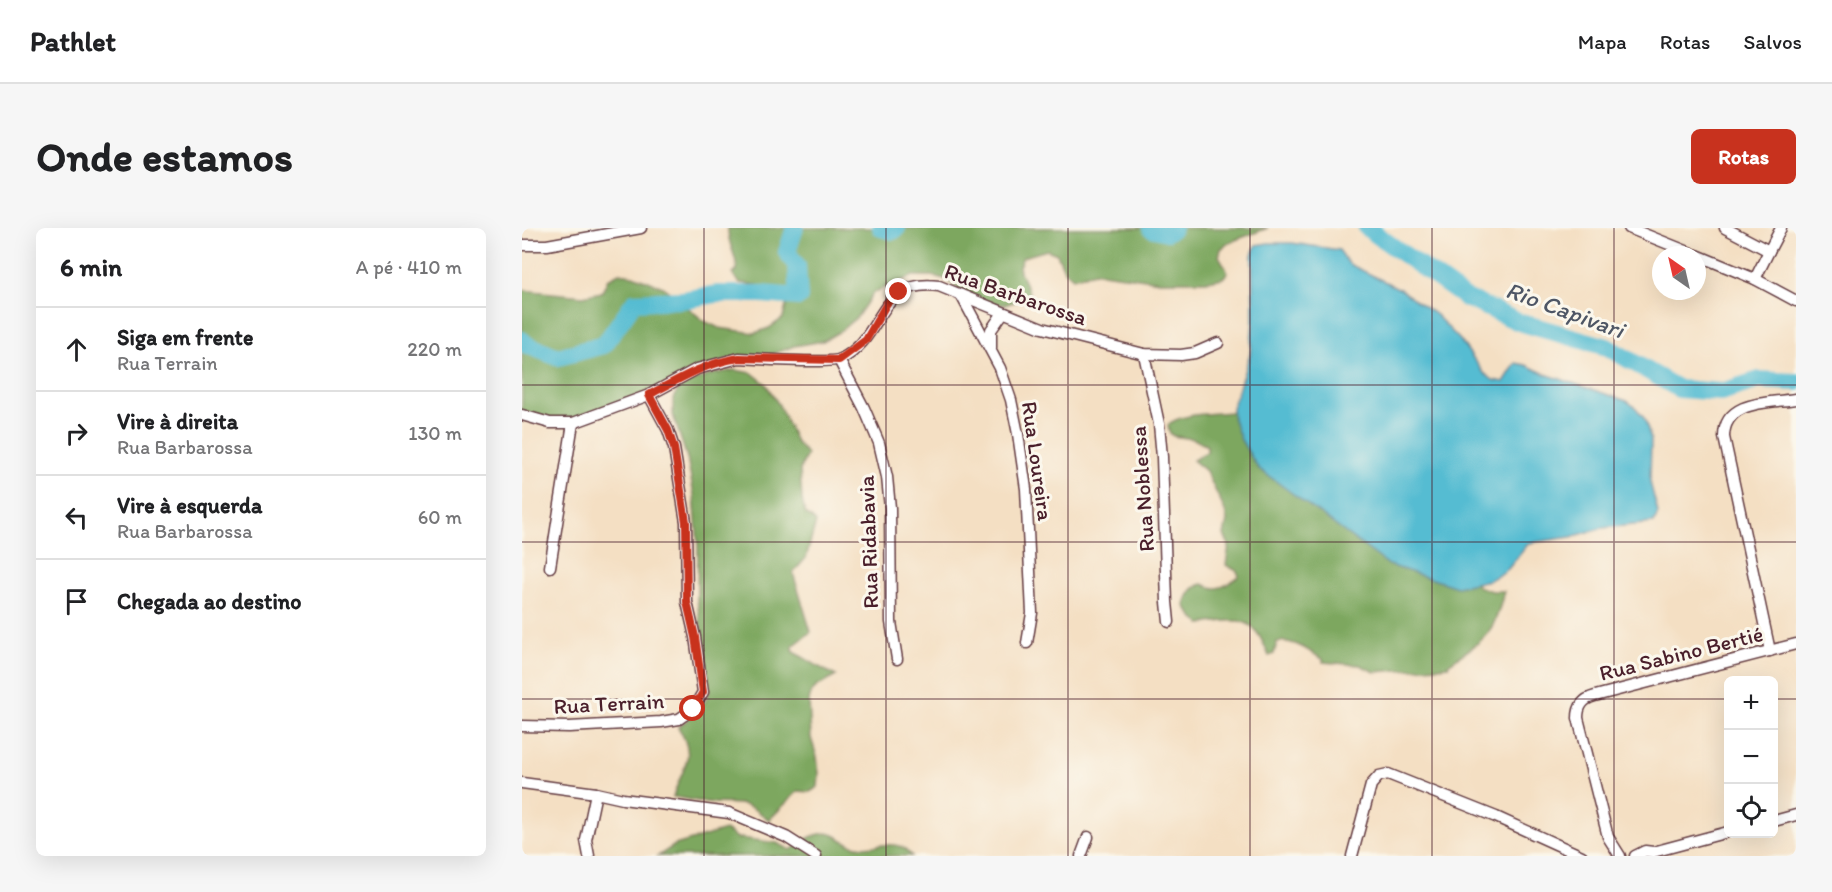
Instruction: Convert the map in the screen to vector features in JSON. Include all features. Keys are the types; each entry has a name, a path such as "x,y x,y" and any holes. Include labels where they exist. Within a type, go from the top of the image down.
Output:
{"street":[{"path":"522,245 547,245 641,228"},
{"path":"1629,228 1674,246"},
{"path":"1725,228 1769,251"},
{"path":"1755,279 1781,228"},
{"path":"1706,259 1755,279 1796,301"},
{"name":"Rua Barbarossa","path":"839,360 866,340 887,303 899,292 912,286 925,284 939,286 1042,328 1144,354 1181,355 1218,343"},
{"name":"Rua Loureira","path":"961,295 1000,368 1011,400 1018,434 1024,478 1032,613 1027,643"},
{"path":"991,354 991,330 1003,313"},
{"name":"Rua Noblessa","path":"1144,354 1159,424 1169,622"},
{"path":"522,415 550,423 573,423 649,395 697,369 724,360 739,358 839,360"},
{"name":"Rua Ridabavia","path":"839,360 875,434 887,477 890,507 891,622 897,659"},
{"name":"Rua Terrain","path":"522,726 568,727 679,719 693,709 703,692 687,602 686,522 674,448 668,430 649,395"},
{"path":"1770,651 1724,429 1731,415 1744,406 1796,399"},
{"path":"550,567 573,423"},
{"name":"Rua Sabino Bertié","path":"1620,856 1608,837 1578,718 1580,706 1584,701 1595,696 1796,644"},
{"path":"1352,856 1371,785 1379,776 1388,774 1582,856"},
{"path":"522,783 729,813 786,837 816,856"},
{"path":"588,856 586,840 596,793"},
{"path":"1778,820 1796,815"},
{"path":"1635,856 1645,851 1651,854 1724,833"},
{"path":"1081,856 1089,837"}],"green space":[{"path":"728,228 1268,228 1230,242 1221,249 1219,256 1228,272 1223,278 1208,281 1160,281 1095,272 1073,278 1064,270 1057,254 1047,250 1023,257 1019,266 1034,304 1021,300 986,306 977,303 945,279 913,276 874,292 857,317 839,332 823,341 794,346 765,357 728,359 592,418 522,419 522,290 583,296 602,292 608,279 619,273 633,275 663,287 704,321 719,328 755,333 769,328 783,318 787,302 765,287 740,283 732,274 737,271 737,265"},
{"path":"734,370 752,373 766,384 779,405 796,442 807,454 800,470 802,500 805,513 816,522 806,558 793,573 811,632 793,646 793,652 836,676 816,687 809,701 811,738 819,774 818,787 810,792 798,791 769,820 745,805 673,797 688,755 684,738 678,727 701,708 709,691 697,599 698,546 694,495 687,458 673,415 673,398 681,385 713,374"},
{"path":"1245,393 1474,573 1477,586 1492,591 1504,591 1492,627 1479,642 1448,664 1449,666 1375,672 1360,665 1323,662 1323,659 1290,642 1277,642 1274,654 1269,656 1257,633 1244,622 1201,624 1194,619 1185,606 1193,589 1203,584 1213,588 1222,587 1239,576 1237,571 1226,565 1229,545 1224,535 1227,521 1225,511 1206,471 1193,460 1207,452 1207,446 1194,439 1173,436 1169,432 1168,425 1189,416 1231,412"},
{"path":"725,830 739,839 777,843 791,850 812,836 829,834 856,846 896,845 912,856 658,856 675,845"}],"water":[{"path":"1292,243 1339,250 1349,264 1400,289 1436,315 1460,340 1484,373 1493,380 1504,382 1516,363 1627,401 1644,418 1651,439 1650,482 1658,513 1654,523 1602,528 1571,537 1529,543 1508,569 1499,575 1489,580 1457,587 1389,565 1258,468 1241,440 1233,419 1232,408 1250,354 1253,320 1252,255 1256,245"}],"waterway":[{"name":"Rio Capivari","path":"522,340 527,345 558,357 604,345 634,302 682,300 717,294 799,297 797,266 787,252 795,228"},
{"name":"Rio Capivari","path":"881,228 893,231 897,228"},
{"name":"Rio Capivari","path":"1151,228 1167,232 1173,228"},
{"name":"Rio Capivari","path":"1367,228 1464,297 1519,322 1607,347 1679,389 1721,392 1759,380 1796,382"}],"route":[{"path":"693,709 703,692 687,602 686,522 674,448 660,413 649,395 697,369 724,360 739,358 839,360 866,340 887,303 899,292"}]}
